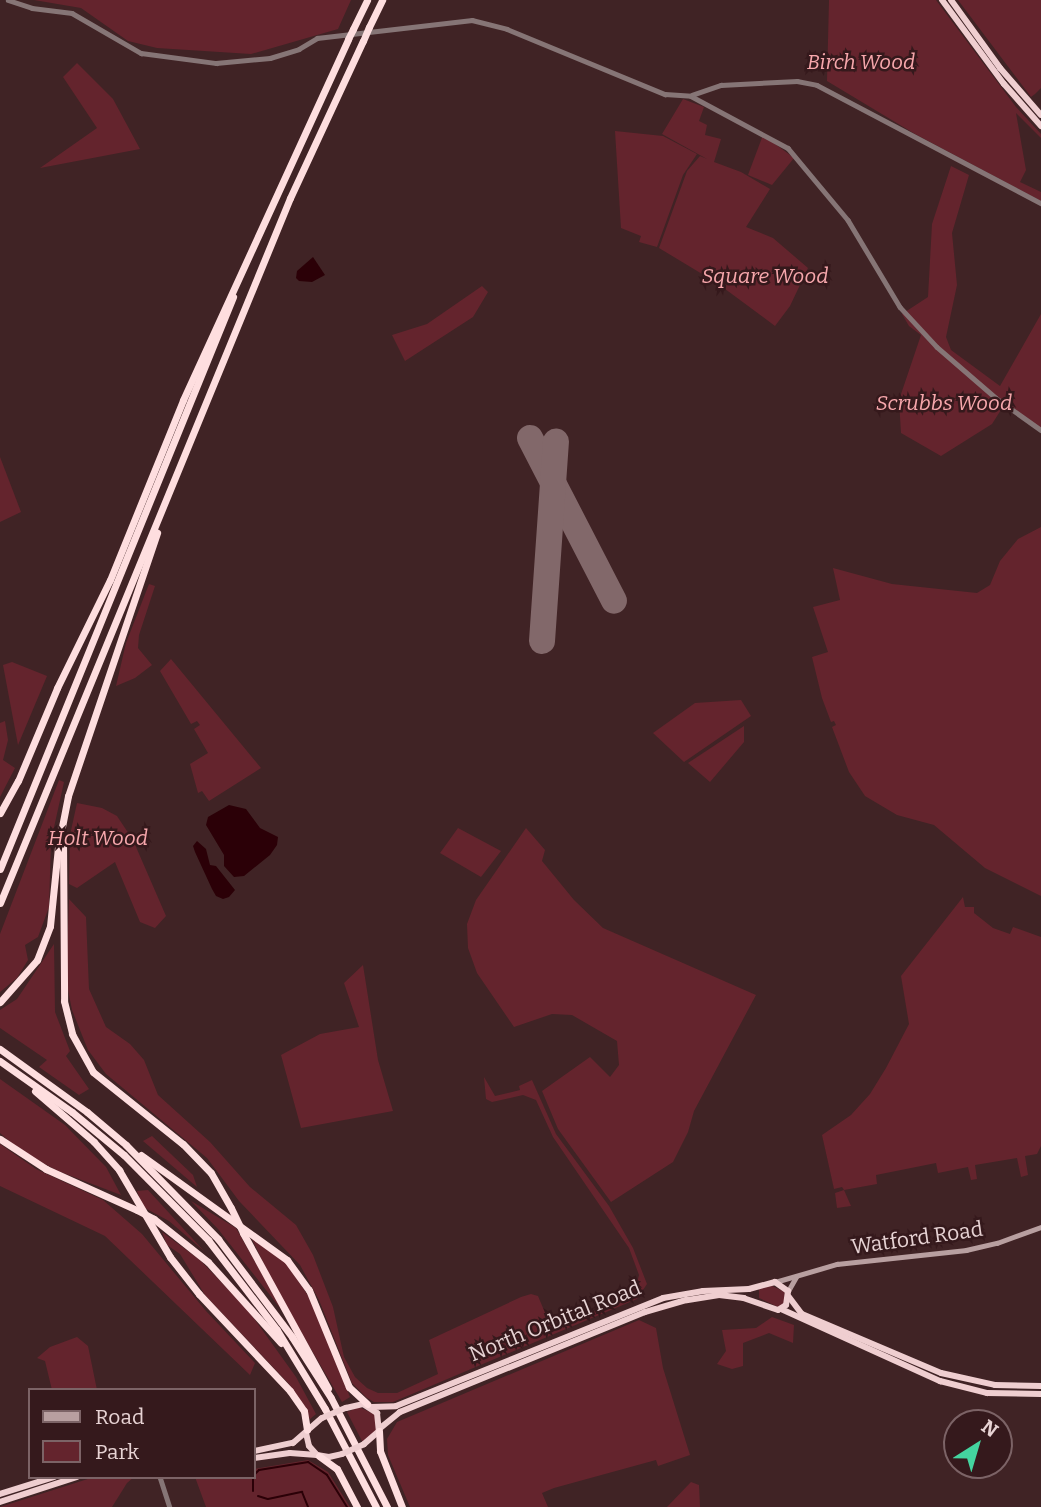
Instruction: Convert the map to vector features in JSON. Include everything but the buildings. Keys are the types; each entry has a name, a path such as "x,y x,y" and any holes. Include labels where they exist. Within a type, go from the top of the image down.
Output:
{"highway":[{"path":"0,811 110,580 183,400 367,0"},
{"path":"0,903 290,198 382,0"},
{"path":"942,0 1004,84 1041,126"},
{"path":"951,0 1000,68 1041,115"},
{"path":"0,869 183,416 287,171"},
{"path":"0,1002 26,976 43,946 54,907 65,811 124,625 185,453"},
{"path":"65,811 64,1001 72,1034 93,1072 183,1144 211,1173 325,1379 331,1398"},
{"path":"0,1049 87,1112 125,1145 193,1196 254,1234 287,1260 309,1290 349,1387 378,1415 380,1451 402,1507"},
{"path":"0,1061 114,1146 166,1195 251,1294 331,1420 376,1507"},
{"path":"18,1073 94,1142 119,1170 170,1257 199,1294 290,1391 304,1411 309,1446 337,1469 357,1507"},
{"path":"0,1139 46,1169 154,1219 208,1262 287,1349"},
{"path":"125,1145 218,1239 285,1327 331,1398 387,1507"},
{"path":"775,1282 789,1294 798,1311 808,1317 952,1377 995,1385 1041,1386"},
{"name":"North Orbital Road","path":"306,1431 322,1418 346,1408 396,1406 654,1300 691,1292 775,1282"},
{"path":"757,1286 758,1303"},
{"path":"789,1294 781,1309 916,1371 966,1389 1017,1395 1041,1394"},
{"name":"North Orbital Road","path":"318,1456 342,1454 364,1444 400,1412 654,1309 719,1295 781,1309"},
{"path":"952,1377 966,1389"},
{"path":"256,1451 288,1445 306,1431"},
{"path":"256,1458 297,1453 318,1456"},
{"path":"0,1494 48,1479"},
{"path":"0,1502 70,1479"}],"main road":[{"name":"Watford Road","path":"775,1282 837,1264 966,1250 997,1243 1041,1227"},
{"path":"789,1294 797,1276"}],"street":[{"path":"8,0 32,8 72,13 141,53 216,63 270,58 299,49 317,38 472,20 507,29 665,94 691,96 788,148 848,220 900,307 957,364 996,398 1041,430"},
{"path":"691,96 721,85 797,81 817,85 1041,203"},
{"path":"161,1479 170,1507"}],"green space":[{"path":"34,0 351,0 338,29 251,54 157,48 128,41 81,8"},
{"name":"Birch Wood","path":"829,0 936,0 1016,107 1041,134 1041,138 1016,113 1026,170 1020,182 1041,192 1041,201 915,134 827,81"},
{"path":"958,0 1041,0 1041,88 1035,94 1031,97"},
{"path":"77,63 113,99 140,149 40,168 97,128 63,77"},
{"name":"Square Wood","path":"683,99 704,107 699,121 707,125 705,135 721,139 714,162 741,172 770,189 746,227 773,238 808,268 790,306 775,326 717,283 659,248 687,171 700,156 707,159 662,134"},
{"path":"615,131 663,136 697,154 683,175 657,247 639,242 641,236 621,228"},
{"path":"763,135 794,158 772,185 748,175"},
{"name":"Scrubbs Wood","path":"951,166 969,175 952,233 957,285 946,337 951,350 1000,386 1041,314 1041,431 1006,402 992,424 941,456 901,433 899,400 921,335 909,326 902,314 928,297 932,224"},
{"path":"482,286 488,292 473,317 405,361 392,335 427,324"},
{"path":"0,457 21,512 0,522"},
{"path":"1041,527 1041,896 985,868 934,825 897,815 865,796 849,772 832,727 836,725 834,721 831,722 822,698 812,657 828,652 813,607 840,600 833,568 892,584 977,593 990,585 1000,561 1018,539"},
{"path":"149,584 155,586 139,635 138,648 152,665 135,678 116,686 126,643"},
{"path":"171,659 261,768 209,801 202,791 198,793 190,764 208,753 194,729 200,725 197,721 191,724 160,671"},
{"path":"12,662 47,676 18,745 3,665"},
{"path":"741,700 751,716 684,762 653,733 695,703"},
{"path":"5,721 8,740 3,760 15,768 0,797 0,723"},
{"path":"744,726 744,742 710,782 688,763"},
{"path":"59,780 64,782 51,841 49,907 38,937 25,945 28,960 17,978 0,992 0,934"},
{"name":"Holt Wood","path":"77,803 102,808 117,816 133,840 166,916 155,928 140,922 115,862 77,888 69,884 70,835"},
{"path":"458,828 501,851 481,877 440,853"},
{"path":"526,828 545,850 542,861 574,900 603,928 756,995 694,1111 688,1132 673,1162 611,1202 558,1129 542,1091 590,1057 610,1077 619,1065 617,1041 572,1015 552,1014 514,1027 477,973 468,948 467,924 476,900"},
{"path":"963,897 965,907 974,907 974,913 993,928 1010,934 1013,927 1041,937 1041,1146 1037,1154 1025,1156 1028,1175 1021,1177 1017,1158 975,1165 977,1179 971,1180 968,1167 938,1173 936,1163 876,1175 877,1184 844,1190 842,1187 834,1189 822,1135 851,1115 870,1094 909,1024 901,976"},
{"path":"69,899 86,917 89,989 106,1027 130,1044 144,1060 158,1095 210,1142 250,1187 296,1225 313,1255 333,1307 344,1357 355,1377 367,1388 378,1393 397,1393 438,1374 429,1340 521,1297 531,1294 538,1296 551,1327 601,1309 629,1294 636,1287 639,1275 629,1248 553,1137 536,1100 523,1095 492,1102 486,1099 484,1077 495,1096 520,1090 519,1086 532,1080 556,1134 609,1206 633,1248 647,1284 637,1299 393,1402 374,1402 367,1398 352,1383 319,1300 300,1265 239,1201 207,1158 106,1074 88,1050 72,1010 66,980"},
{"path":"54,944 55,1012 70,1051 66,1056 89,1089 79,1095 39,1067 47,1060 0,1028 0,1010 17,999"},
{"path":"363,965 378,1060 393,1111 301,1128 281,1055 320,1034 359,1027 344,983"},
{"path":"0,1079 65,1125 106,1167 121,1195 58,1171 22,1152 0,1133"},
{"path":"152,1136 193,1175 197,1187 143,1141"},
{"path":"0,1144 36,1169 103,1200 142,1234 206,1311 255,1363 250,1375 105,1236 0,1186"},
{"path":"148,1190 204,1251 169,1221 143,1207 137,1191"},
{"path":"844,1190 851,1206 837,1208 835,1193"},
{"path":"191,1201 236,1228 284,1313 218,1229"},
{"path":"162,1232 200,1260 248,1310 296,1377 316,1414 310,1419 289,1384 205,1295 180,1254 167,1245"},
{"path":"249,1233 284,1260 309,1297 350,1397 342,1402 277,1291"},
{"path":"770,1285 785,1292 784,1303 778,1307 759,1298 759,1289"},
{"path":"772,1317 794,1325 793,1343 769,1333 743,1343 743,1366 732,1369 717,1364 726,1351 722,1330 756,1328"},
{"path":"639,1320 656,1328 663,1368 690,1455 658,1466 656,1460 554,1488 542,1493 548,1507 410,1507 388,1455 387,1439 397,1422"},
{"path":"77,1337 88,1346 97,1388 52,1388 45,1361 37,1358 50,1347"},
{"path":"359,1407 374,1414 378,1423 375,1433 363,1443 347,1412"},
{"path":"308,1460 328,1472 350,1507 206,1507 196,1479 256,1479 256,1469"},
{"path":"88,1479 132,1479 112,1507 0,1507"},
{"path":"691,1482 699,1485 700,1507 667,1507"}],"shaded area":[{"path":"313,257 325,275 312,282 299,281 296,278 297,271"},
{"path":"229,805 246,809 260,828 278,837 277,845 270,855 244,876 234,877 224,866 224,855 206,825 208,817"},
{"path":"197,841 206,849 210,865 216,866 235,890 229,897 223,899 216,896 212,889 193,846"}],"waterway":[{"path":"256,1473 259,1470 308,1462 327,1475 347,1507"},
{"path":"253,1479 253,1491"},
{"path":"258,1496 268,1499 302,1492 308,1507"}],"runway":[{"path":"530,438 614,601"},
{"path":"542,641 556,441"}]}
